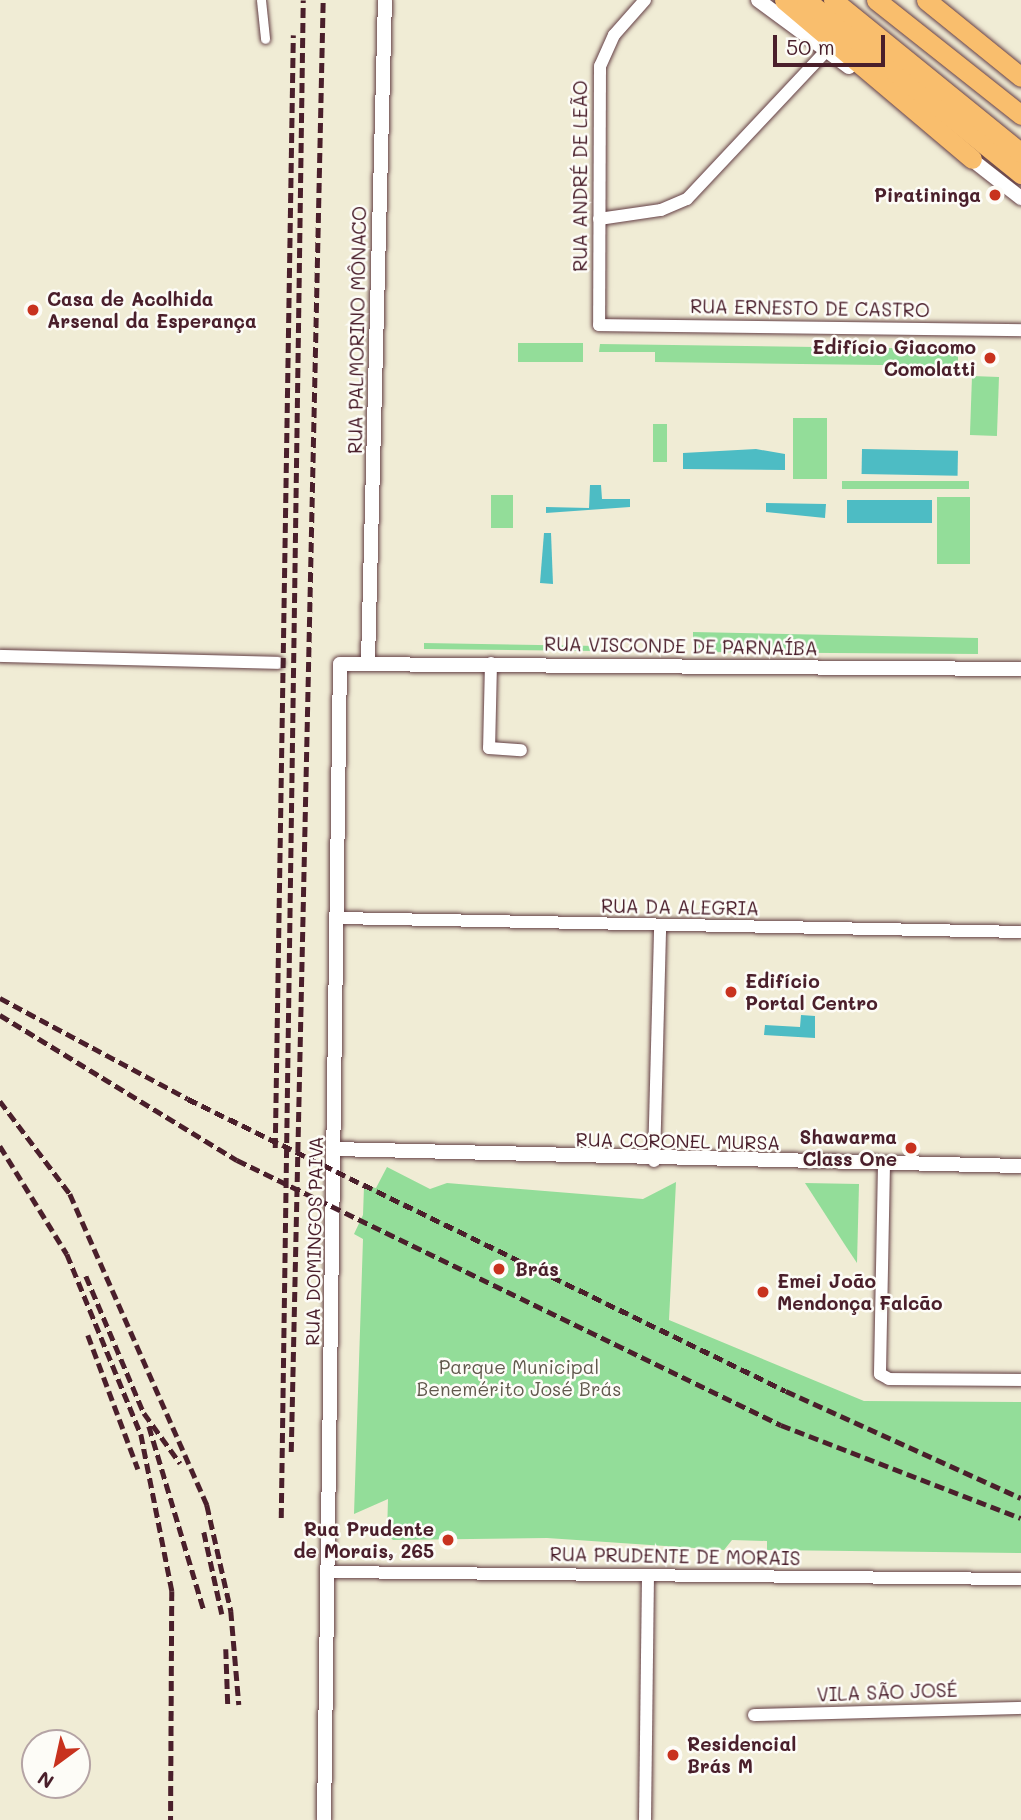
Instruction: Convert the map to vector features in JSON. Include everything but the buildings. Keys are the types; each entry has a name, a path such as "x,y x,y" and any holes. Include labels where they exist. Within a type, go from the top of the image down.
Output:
{"main road":[{"path":"784,0 939,126 972,159"},
{"path":"806,0 1021,174"},
{"path":"833,0 1021,153"},
{"path":"876,0 1021,115"},
{"path":"926,0 1021,77"}],"street":[{"path":"261,0 265,39"},
{"name":"RUA PALMORINO MÔNACO","path":"368,661 385,0"},
{"name":"RUA ANDRÉ DE LEÃO","path":"599,325 600,66 614,35 645,0"},
{"path":"758,0 1021,198"},
{"path":"599,219 661,211 687,199 827,50"},
{"name":"RUA ERNESTO DE CASTRO","path":"599,325 1021,330"},
{"path":"0,656 278,663"},
{"name":"RUA VISCONDE DE PARNAÍBA","path":"341,662 1021,669"},
{"name":"RUA DOMINGOS PAIVA","path":"324,1820 341,662"},
{"path":"491,663 489,748 521,750"},
{"name":"RUA DA ALEGRIA","path":"338,918 1021,932"},
{"path":"654,1161 660,926"},
{"name":"RUA CORONEL MURSA","path":"334,1149 654,1161 1021,1166"},
{"path":"884,1164 879,1369 889,1379 1021,1380"},
{"name":"RUA PRUDENTE DE MORAIS","path":"329,1572 1021,1579"},
{"path":"645,1820 648,1575"},
{"name":"VILA SÃO JOSÉ","path":"754,1715 1021,1708"}],"green space":[{"path":"518,343 583,343 583,362 518,362"},
{"path":"600,344 958,349 958,366 655,362 655,352 599,352"},
{"path":"972,376 999,377 997,436 970,435"},
{"path":"793,418 827,418 827,479 793,479"},
{"path":"653,424 667,424 667,462 653,462"},
{"path":"842,481 969,481 969,489 842,489"},
{"path":"491,495 513,495 513,528 491,528"},
{"path":"937,497 970,497 970,564 937,564"},
{"path":"693,632 978,638 978,654 693,652"},
{"path":"424,643 599,646 598,651 424,649"},
{"name":"Parque Municipal Benemérito José Brás","path":"387,1167 430,1189 447,1183 643,1199 676,1182 669,1320 864,1401 1021,1402 1021,1553 767,1550 767,1541 732,1540 724,1550 547,1538 393,1540 387,1534 388,1499 354,1514 363,1239 354,1234 363,1215 364,1186 376,1188"},
{"path":"805,1183 859,1184 857,1263 845,1245"}],"water":[{"path":"756,449 785,454 785,470 683,469 683,453"},
{"path":"862,449 958,451 958,476 862,474"},
{"path":"590,485 601,485 602,499 630,499 630,507 546,513 546,507 589,508"},
{"path":"847,500 932,500 932,523 847,523"},
{"path":"766,503 826,504 825,518 766,512"},
{"path":"544,533 551,533 553,584 540,583"},
{"path":"801,1015 815,1016 815,1038 764,1035 765,1025 800,1027"}],"railway":[{"path":"281,1518 303,0"},
{"path":"291,1452 323,0"},
{"path":"275,1148 293,35"},
{"path":"0,998 188,1099 786,1391 1021,1498"},
{"path":"0,1015 237,1160 781,1425 1021,1518"},
{"path":"0,1101 70,1194 207,1505 231,1611 239,1705"},
{"path":"0,1146 67,1254 141,1434 172,1591 171,1820"},
{"path":"86,1276 144,1413 180,1463"},
{"path":"88,1335 138,1469"},
{"path":"149,1426 204,1611"},
{"path":"204,1532 222,1614"},
{"path":"226,1649 228,1705"}],"place":[{"name":"Piratininga","path":"995,195"},
{"name":"Casa de Acolhida Arsenal da Esperança","path":"33,310"},
{"name":"Edifício Giacomo Comolatti","path":"990,358"},
{"name":"Edifício Portal Centro","path":"731,992"},
{"name":"Shawarma Class One","path":"911,1148"},
{"name":"Brás","path":"499,1269"},
{"name":"Emei João Mendonça Falcão","path":"763,1292"},
{"name":"Rua Prudente de Morais, 265","path":"448,1540"},
{"name":"Residencial Brás M","path":"673,1755"}]}
